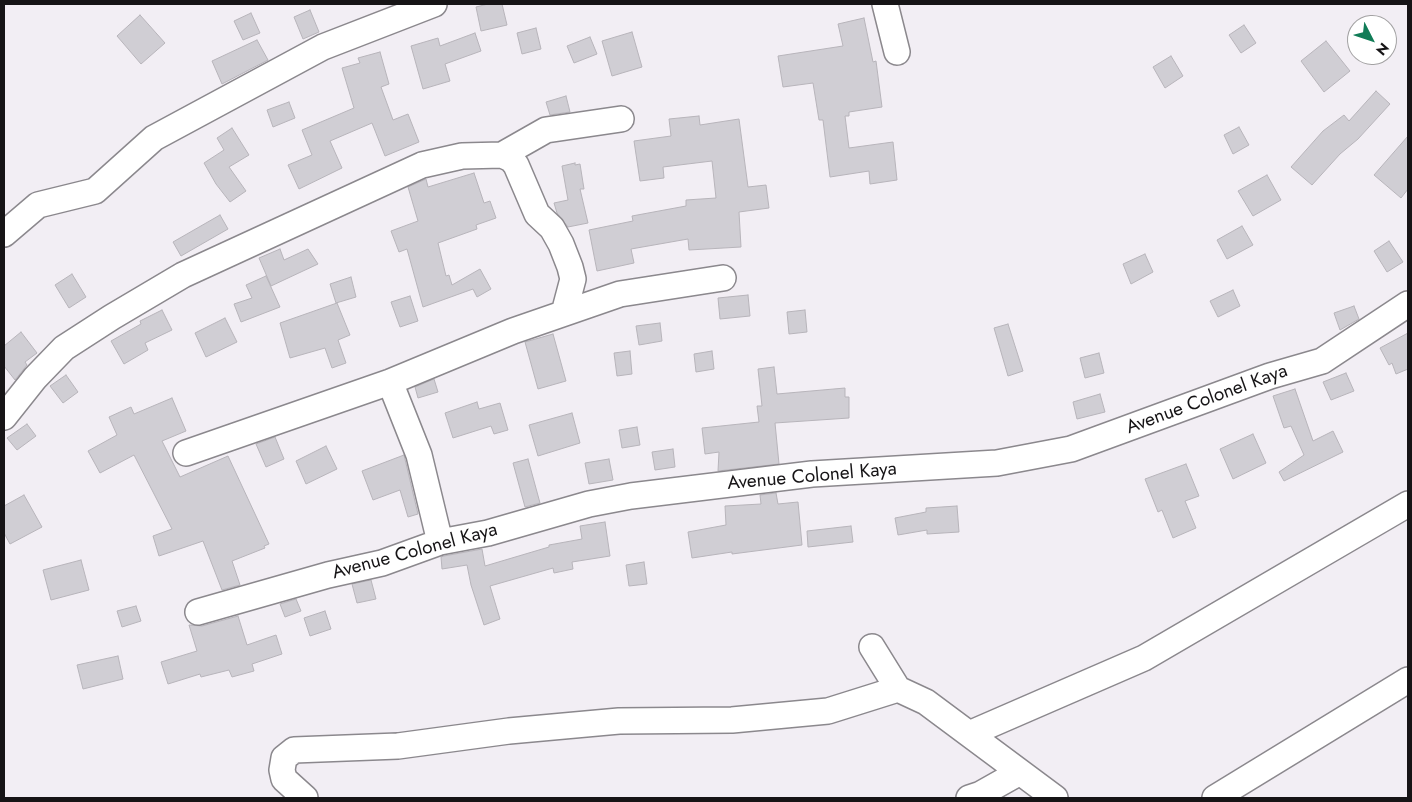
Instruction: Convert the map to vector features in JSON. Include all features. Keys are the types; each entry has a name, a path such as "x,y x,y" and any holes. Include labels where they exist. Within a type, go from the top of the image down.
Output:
{"street":[{"path":"4,234 38,205 95,190 154,138 323,47 434,4"},
{"path":"885,4 897,52"},
{"path":"502,155 546,130 621,119"},
{"path":"4,416 35,378 64,348 112,317 183,276 422,164 462,156 502,155 511,159 516,165 537,214 552,228 561,244 572,279 564,313"},
{"path":"186,453 390,382 513,331 620,294 723,278"},
{"name":"Avenue Colonel Kaya","path":"198,612 328,575 382,563 440,542 488,533 589,504 630,496 812,474 998,463 1071,449 1270,376 1322,361 1408,304"},
{"path":"390,382 419,455 440,542"},
{"path":"969,734 1144,658 1408,504"},
{"path":"872,647 898,689 926,702 1055,798"},
{"path":"1215,798 1408,680"},
{"path":"305,798 284,779 282,770 284,758 294,750 398,746 509,731 619,721 732,720 819,712 828,711 898,689"},
{"path":"969,798 981,794 1020,772"}],"building":[{"path":"488,4 502,4 507,25 481,31 476,7"},
{"path":"310,10 319,32 303,39 294,17"},
{"path":"251,13 260,33 243,40 234,21"},
{"path":"140,15 165,43 141,64 117,36"},
{"path":"864,18 873,62 876,61 882,107 849,112 849,116 845,116 849,148 893,142 897,180 870,184 869,171 830,177 823,120 819,120 813,83 783,87 778,56 843,46 838,24"},
{"path":"1244,25 1256,43 1241,53 1229,35"},
{"path":"536,28 541,49 522,54 517,33"},
{"path":"632,32 642,67 612,76 602,41"},
{"path":"475,33 481,51 445,64 450,81 423,89 411,46 438,38 440,46"},
{"path":"590,37 597,54 574,63 567,46"},
{"path":"257,40 268,60 222,84 212,61"},
{"path":"1326,41 1350,71 1324,92 1301,61"},
{"path":"380,52 389,84 381,87 393,120 408,114 419,142 385,156 372,123 330,141 342,168 299,189 288,165 312,155 302,130 354,108 342,68 360,63 358,58"},
{"path":"1171,56 1183,76 1165,88 1153,67"},
{"path":"1376,91 1390,104 1312,185 1291,167 1323,131 1344,115 1349,121"},
{"path":"566,96 570,112 550,115 546,102"},
{"path":"289,102 295,118 273,127 267,110"},
{"path":"699,116 700,125 739,119 748,187 766,185 769,208 739,212 741,247 689,250 688,239 631,249 634,263 597,271 589,230 633,221 632,216 686,206 686,200 716,198 712,161 663,167 664,178 640,181 634,141 671,136 669,119"},
{"path":"1239,127 1249,145 1233,154 1224,135"},
{"path":"232,128 249,155 229,167 246,191 230,202 216,184 204,163 224,150 217,138"},
{"path":"1408,136 1408,189 1401,198 1374,175"},
{"path":"575,163 575,165 580,164 584,189 580,189 588,223 568,227 557,213 554,203 568,200 562,166"},
{"path":"474,173 484,203 490,201 496,218 476,225 477,229 438,243 446,276 449,275 452,285 480,269 491,289 477,297 473,289 423,307 407,249 399,252 391,231 418,221 408,187 426,179 428,187"},
{"path":"1267,175 1281,200 1253,216 1238,191"},
{"path":"220,215 228,229 181,256 173,242"},
{"path":"1242,226 1253,245 1227,259 1217,240"},
{"path":"1389,241 1403,262 1387,272 1374,251"},
{"path":"280,249 284,260 308,249 318,264 271,286 259,258"},
{"path":"1145,254 1153,272 1131,284 1123,264"},
{"path":"72,274 86,297 69,308 55,285"},
{"path":"266,276 280,307 241,322 234,304 252,298 246,285"},
{"path":"351,277 356,297 336,303 330,284"},
{"path":"1233,290 1240,306 1218,317 1210,301"},
{"path":"748,295 750,316 720,319 718,298"},
{"path":"410,296 418,321 400,327 391,302"},
{"path":"337,303 350,335 338,340 346,363 332,368 325,348 290,358 280,323"},
{"path":"1354,306 1359,319 1340,330 1334,313"},
{"path":"162,310 172,330 145,343 148,350 124,364 111,341 141,324 140,321"},
{"path":"805,310 807,332 789,334 787,312"},
{"path":"225,318 237,342 206,357 195,333"},
{"path":"660,323 662,341 639,345 636,326"},
{"path":"1008,324 1023,371 1008,376 994,328"},
{"path":"21,332 37,353 25,362 27,365 15,380 4,366 4,346"},
{"path":"1408,333 1408,369 1396,374 1392,363 1389,365 1380,348"},
{"path":"553,334 566,381 538,389 525,342"},
{"path":"630,351 632,374 617,376 614,353"},
{"path":"712,351 714,369 696,372 694,354"},
{"path":"1099,353 1104,373 1085,378 1080,358"},
{"path":"774,367 777,394 845,388 845,397 849,397 849,418 775,423 779,464 718,471 719,452 705,454 702,428 759,422 757,406 762,406 758,369"},
{"path":"1346,373 1354,391 1331,400 1323,382"},
{"path":"66,375 78,392 63,403 50,386"},
{"path":"434,379 438,392 418,398 415,387"},
{"path":"1295,389 1313,441 1333,431 1343,452 1284,481 1279,472 1304,455 1291,426 1284,428 1273,396"},
{"path":"1100,394 1105,412 1077,419 1073,402"},
{"path":"172,398 186,431 162,441 180,477 228,456 269,544 264,546 265,548 232,561 240,585 222,590 203,541 159,556 153,536 172,529 134,455 100,473 88,451 117,435 109,417 131,407 134,414"},
{"path":"477,402 479,409 500,403 508,430 494,434 491,426 453,438 445,413"},
{"path":"572,413 580,443 538,456 529,425"},
{"path":"27,424 36,436 17,450 7,438"},
{"path":"637,427 640,445 622,448 619,430"},
{"path":"1253,434 1266,463 1233,479 1220,449"},
{"path":"275,437 284,459 266,467 256,444"},
{"path":"326,446 337,469 306,484 296,461"},
{"path":"673,449 675,467 655,470 652,452"},
{"path":"404,455 418,514 408,517 400,490 373,500 362,471"},
{"path":"528,459 540,503 525,507 513,463"},
{"path":"609,459 613,480 589,484 585,463"},
{"path":"1186,464 1199,496 1185,501 1196,528 1173,538 1162,510 1158,512 1145,479"},
{"path":"776,493 778,504 798,502 802,545 692,558 688,532 726,525 725,506 761,504 760,495"},
{"path":"24,495 42,527 10,544 4,533 4,506"},
{"path":"957,506 959,532 927,534 927,530 898,535 895,518 926,512 926,508"},
{"path":"605,522 610,556 572,562 573,569 554,573 553,568 490,586 500,619 484,625 471,585 467,565 442,569 441,557 444,556 482,549 485,566 549,547 549,545 582,539 580,526"},
{"path":"851,526 853,542 808,547 807,531"},
{"path":"81,560 89,590 51,600 43,570"},
{"path":"644,562 647,584 629,586 626,565"},
{"path":"371,580 376,599 357,603 352,584"},
{"path":"296,599 301,611 285,617 280,604"},
{"path":"136,606 141,621 122,627 117,611"},
{"path":"325,611 331,629 310,636 304,618"},
{"path":"238,616 247,645 276,635 282,654 252,664 254,671 232,677 229,670 201,677 200,674 168,684 161,662 197,651 189,625 202,626"},
{"path":"118,656 123,679 83,689 77,665"}]}
